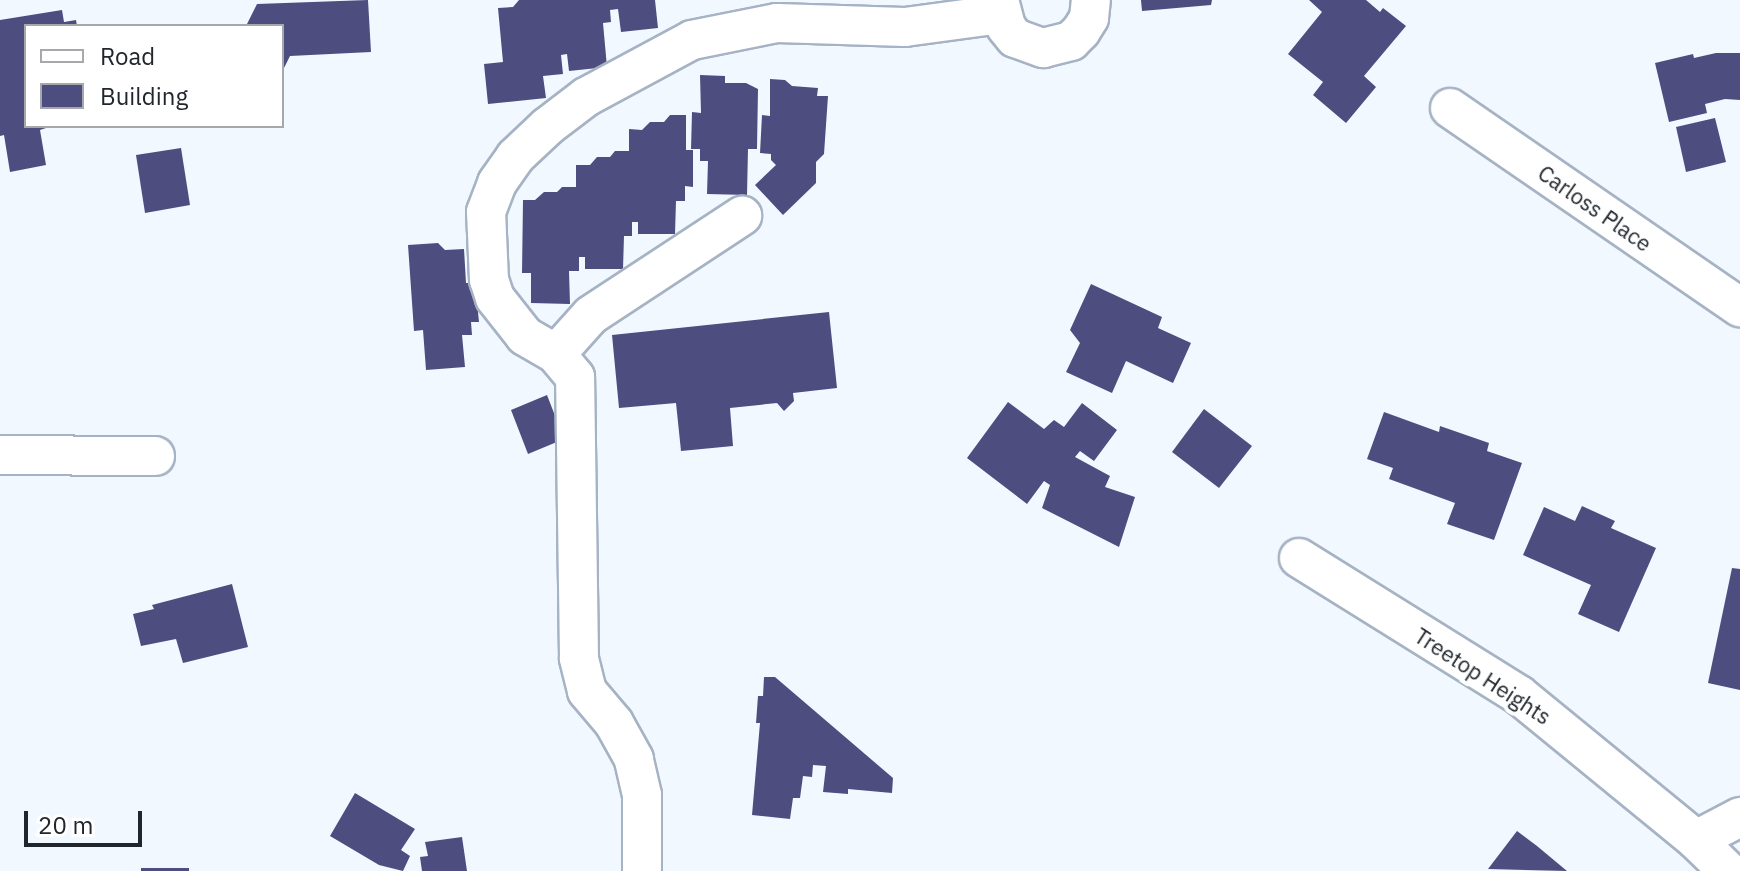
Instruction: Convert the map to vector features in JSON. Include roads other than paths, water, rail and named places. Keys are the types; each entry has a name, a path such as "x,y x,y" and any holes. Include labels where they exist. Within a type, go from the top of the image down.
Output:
{"street":[{"path":"642,871 642,795 634,759 614,723 587,691 579,658 576,388 569,366 556,354 525,336 495,298 489,280 486,212 497,183 515,157 586,97 692,40 777,23 905,27 1000,7 1015,38 1028,45 1057,47 1081,31 1089,18 1091,0"},
{"name":"Carloss Place","path":"1450,108 1740,307"},
{"path":"556,354 591,315 742,216"},
{"path":"0,455 155,456"},
{"name":"Treetop Heights","path":"1299,558 1519,695 1696,840 1728,871"},
{"path":"1696,840 1740,817"}]}
